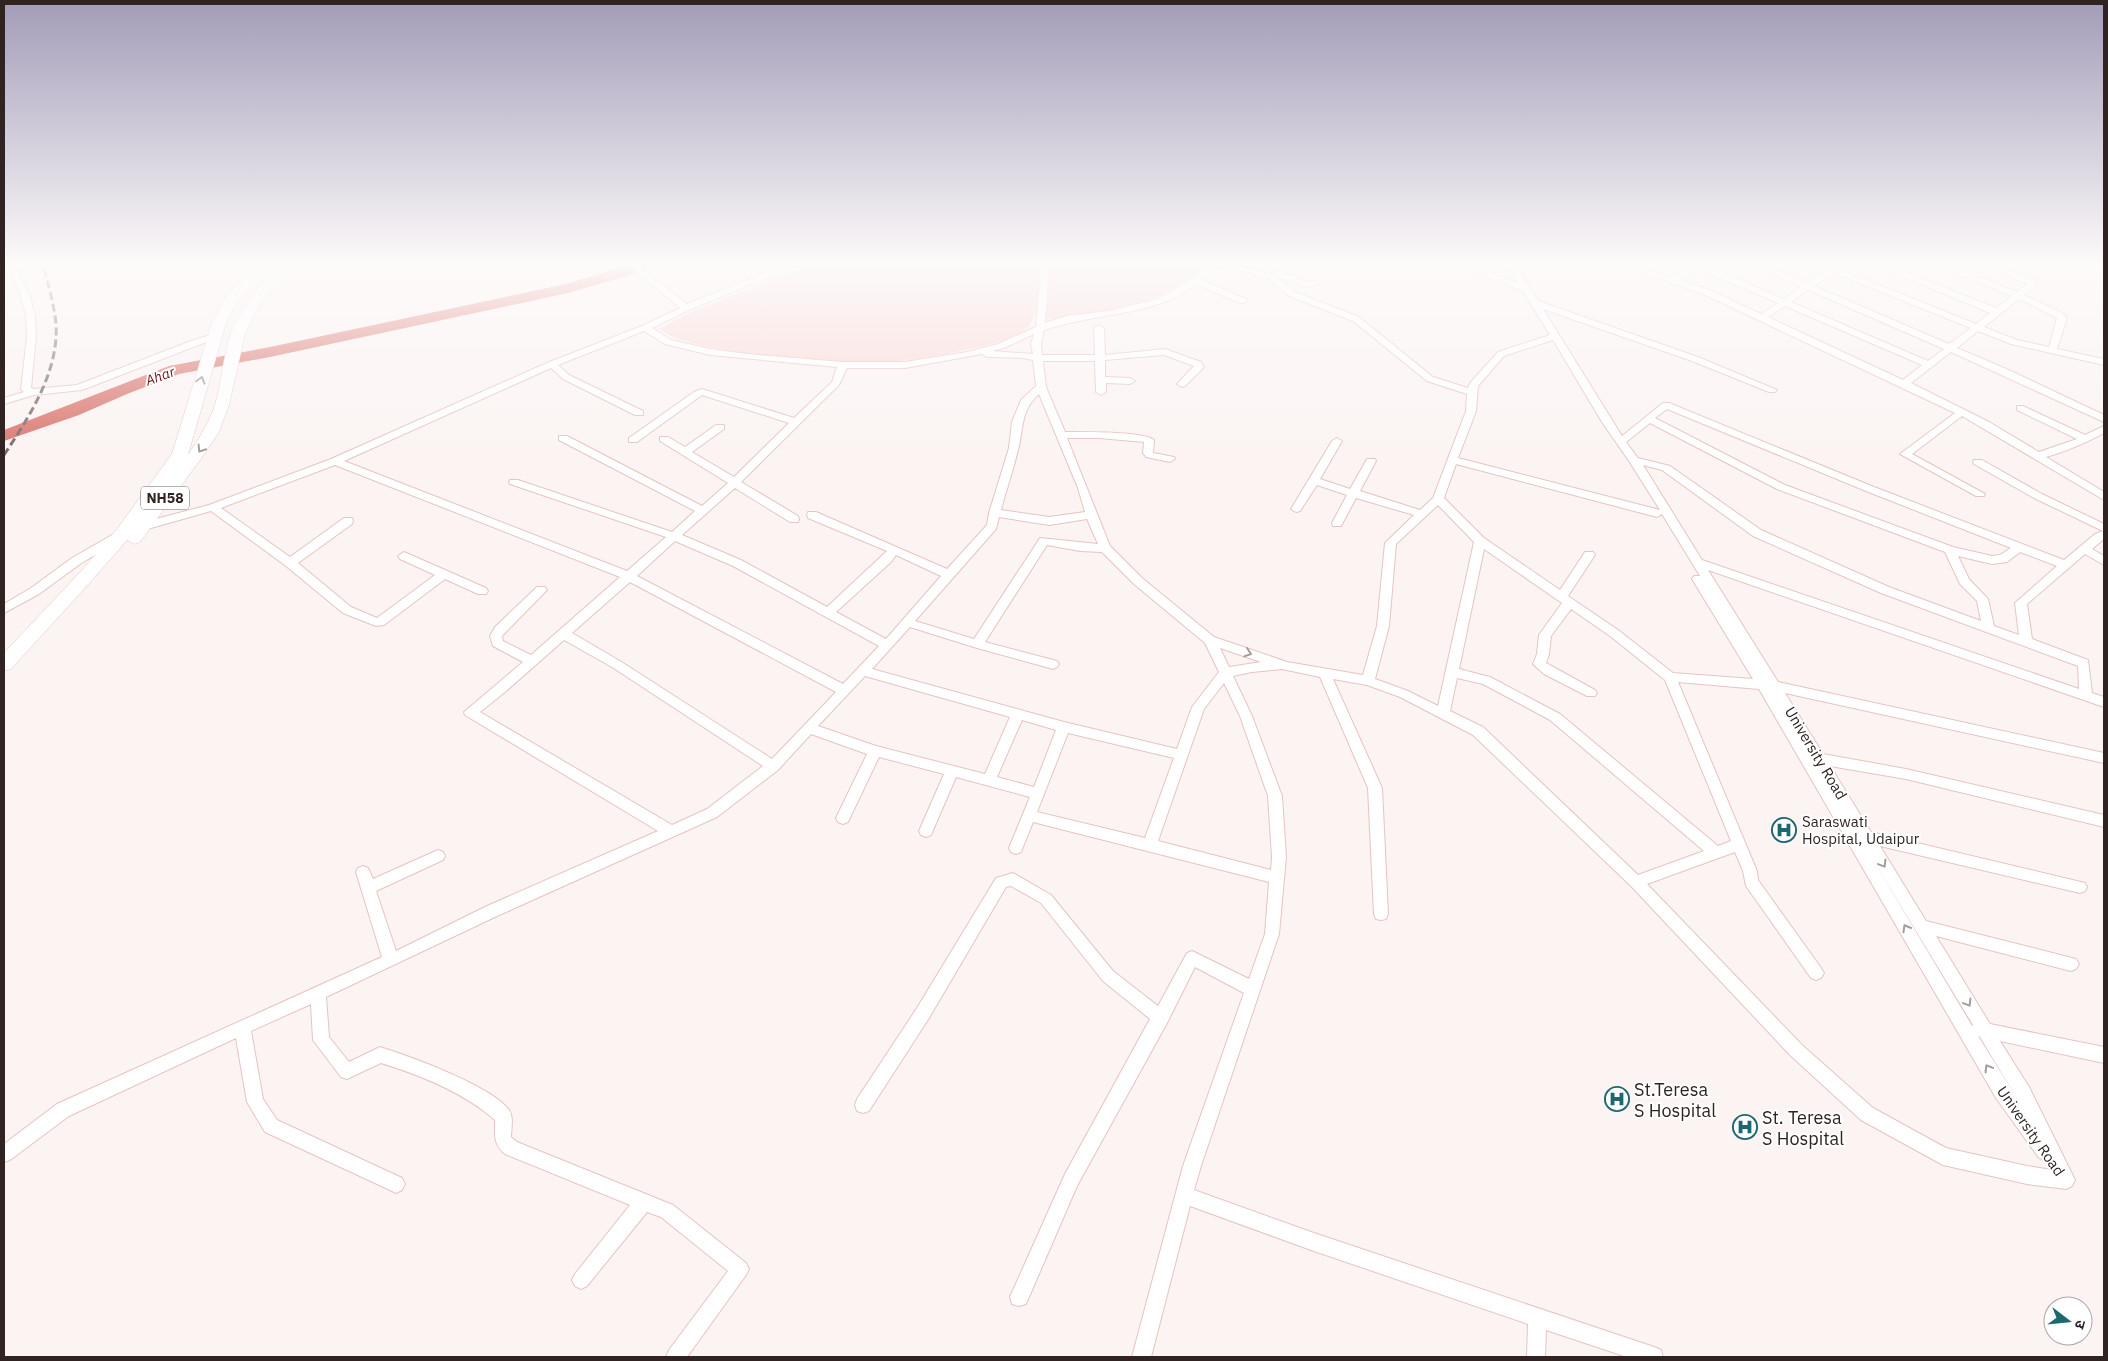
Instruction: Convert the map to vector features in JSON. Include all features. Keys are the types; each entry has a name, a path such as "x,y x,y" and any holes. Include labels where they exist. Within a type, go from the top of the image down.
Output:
{"highway":[{"path":"210,350 217,336 218,328"},
{"path":"217,336 225,328"},
{"path":"234,328 237,340"},
{"name":"NH58","path":"89,573 120,553 144,526 211,432 222,405 237,340 242,328"},
{"name":"NH58","path":"4,664 89,573 122,533 180,455 210,350"}],"street":[{"path":"30,328 26,389 32,392"},
{"path":"4,609 35,592 76,561 122,533 212,506 335,461 552,364 645,328 668,342 710,352 843,365 906,364 967,355 1001,346 1040,328"},
{"path":"1040,328 1036,344 1036,358 1041,387 1062,435 1105,548 1138,581 1210,640 1286,666 1368,681 1404,694 1478,731 1636,882 1796,1050 1867,1114 1943,1156 2027,1175 2066,1180"},
{"path":"1098,328 1101,358 1101,392"},
{"path":"1366,328 1430,379 1473,393"},
{"name":"University Road","path":"1549,328 1697,562 2002,1092 2066,1180"},
{"path":"1607,328 1695,358 1772,390"},
{"path":"1784,328 1962,412 2104,497"},
{"path":"1843,328 1928,364"},
{"path":"1900,328 2008,373 2104,419"},
{"path":"1904,384 1976,328 2014,342 2104,362"},
{"path":"2052,351 2059,328"},
{"path":"4,401 32,392 79,388 194,343 217,336"},
{"path":"1368,681 1383,626 1391,543 1438,498 1471,411 1473,385 1501,354 1554,337"},
{"path":"967,355 1001,354 1036,358 1101,358 1165,352 1194,361 1199,367 1182,384"},
{"path":"552,364 566,377 639,413"},
{"path":"671,831 470,712 501,689 734,483 836,384 843,365"},
{"path":"1100,380 1130,380"},
{"path":"4,1154 63,1110 391,960 492,911 712,813 773,766 887,645 992,526 994,513 1014,448 1017,422 1026,400 1041,387"},
{"path":"633,440 702,392 796,422"},
{"path":"1620,442 1666,405 1870,489 2066,565"},
{"path":"2020,408 2085,439"},
{"path":"1962,412 1905,454 1980,494"},
{"path":"1649,419 1781,487 1950,550 1992,560 2003,559 2019,547"},
{"name":"University Road","path":"1607,422 1624,461 1819,759 2023,1093 2066,1180"},
{"path":"684,453 720,428"},
{"path":"2038,456 2071,446 2104,429"},
{"path":"1062,435 1099,435 1145,439 1149,440 1150,443 1148,453 1150,455 1170,459"},
{"path":"563,438 703,511"},
{"path":"664,439 794,519"},
{"path":"1296,509 1337,441"},
{"path":"1336,522 1371,460"},
{"path":"1452,460 1657,513"},
{"path":"1634,460 1666,468 1757,533 1885,590 2084,663 2086,696"},
{"path":"335,461 628,576 843,690"},
{"path":"1978,462 2038,496 2104,528"},
{"path":"1314,481 1421,514"},
{"path":"514,482 674,536 737,563 887,645"},
{"path":"1438,498 1480,541 1614,633 1670,676 1750,871 1750,882 1816,972"},
{"path":"212,506 290,563 348,610 376,622 380,622 444,574"},
{"path":"994,513 1049,521 1091,515"},
{"path":"812,515 949,575"},
{"path":"290,563 348,521"},
{"path":"2026,642 2021,603 2104,535"},
{"path":"977,644 1044,541 1105,548"},
{"path":"1443,714 1480,541"},
{"path":"2085,549 2104,561"},
{"path":"829,612 887,559 893,550"},
{"path":"1950,550 1964,581 1982,599 1988,628"},
{"path":"1589,555 1545,635 1543,654 1539,664 1548,671 1591,694"},
{"path":"404,556 482,591"},
{"path":"1697,562 1939,647 2104,702"},
{"path":"532,661 497,643 496,636 498,630 541,590"},
{"path":"906,622 977,644 1053,664"},
{"path":"563,634 616,664 773,766"},
{"path":"1141,1357 1192,1166 1272,934 1279,856 1274,796 1246,716 1210,640"},
{"path":"1150,845 1198,707 1225,673 1252,667 1286,666"},
{"path":"862,671 1018,714 1181,755"},
{"path":"1324,672 1375,788 1381,914"},
{"path":"1452,672 1486,680 1554,717 1714,851"},
{"path":"1670,676 1769,685 2104,758"},
{"path":"989,779 1018,714"},
{"path":"1016,848 1064,726"},
{"path":"808,728 875,751 989,779 1037,793"},
{"path":"843,818 875,751"},
{"path":"1819,759 1906,774 2104,821"},
{"path":"926,831 953,770"},
{"path":"1028,815 1277,878"},
{"path":"1867,837 2080,887"},
{"path":"1636,882 1714,851 1739,844"},
{"path":"368,888 438,856"},
{"path":"363,872 391,960"},
{"path":"863,1106 924,1013 1001,882 1013,880 1046,899 1108,976 1160,1018"},
{"path":"1921,926 2071,964"},
{"path":"1019,1298 1071,1180 1192,958 1252,990"},
{"path":"318,993 321,1040 347,1072 380,1055 408,1064 482,1098 503,1116 503,1141 512,1148 667,1210 740,1269 676,1357"},
{"path":"242,1027 255,1102 271,1126 396,1184"},
{"path":"1965,1029 1984,1029 2104,1055"},
{"path":"1185,1195 1311,1241 1654,1357"},
{"path":"581,1280 644,1201"},
{"path":"1536,1357 1537,1318"}],"shaded area":[{"path":"1027,328 1014,336 987,345 932,356 877,362 812,360 737,352 704,346 677,338 660,329"}],"waterway":[{"name":"Ahar","path":"4,436 73,411 121,390 175,370 384,328"}],"railway":[{"path":"4,455 41,393 53,359 56,328"}],"place":[{"name":"Saraswati Hospital, Udaipur","path":"1784,830"},
{"name":"St.Teresa S Hospital","path":"1617,1099"},
{"name":"St. Teresa S Hospital","path":"1745,1127"}]}
